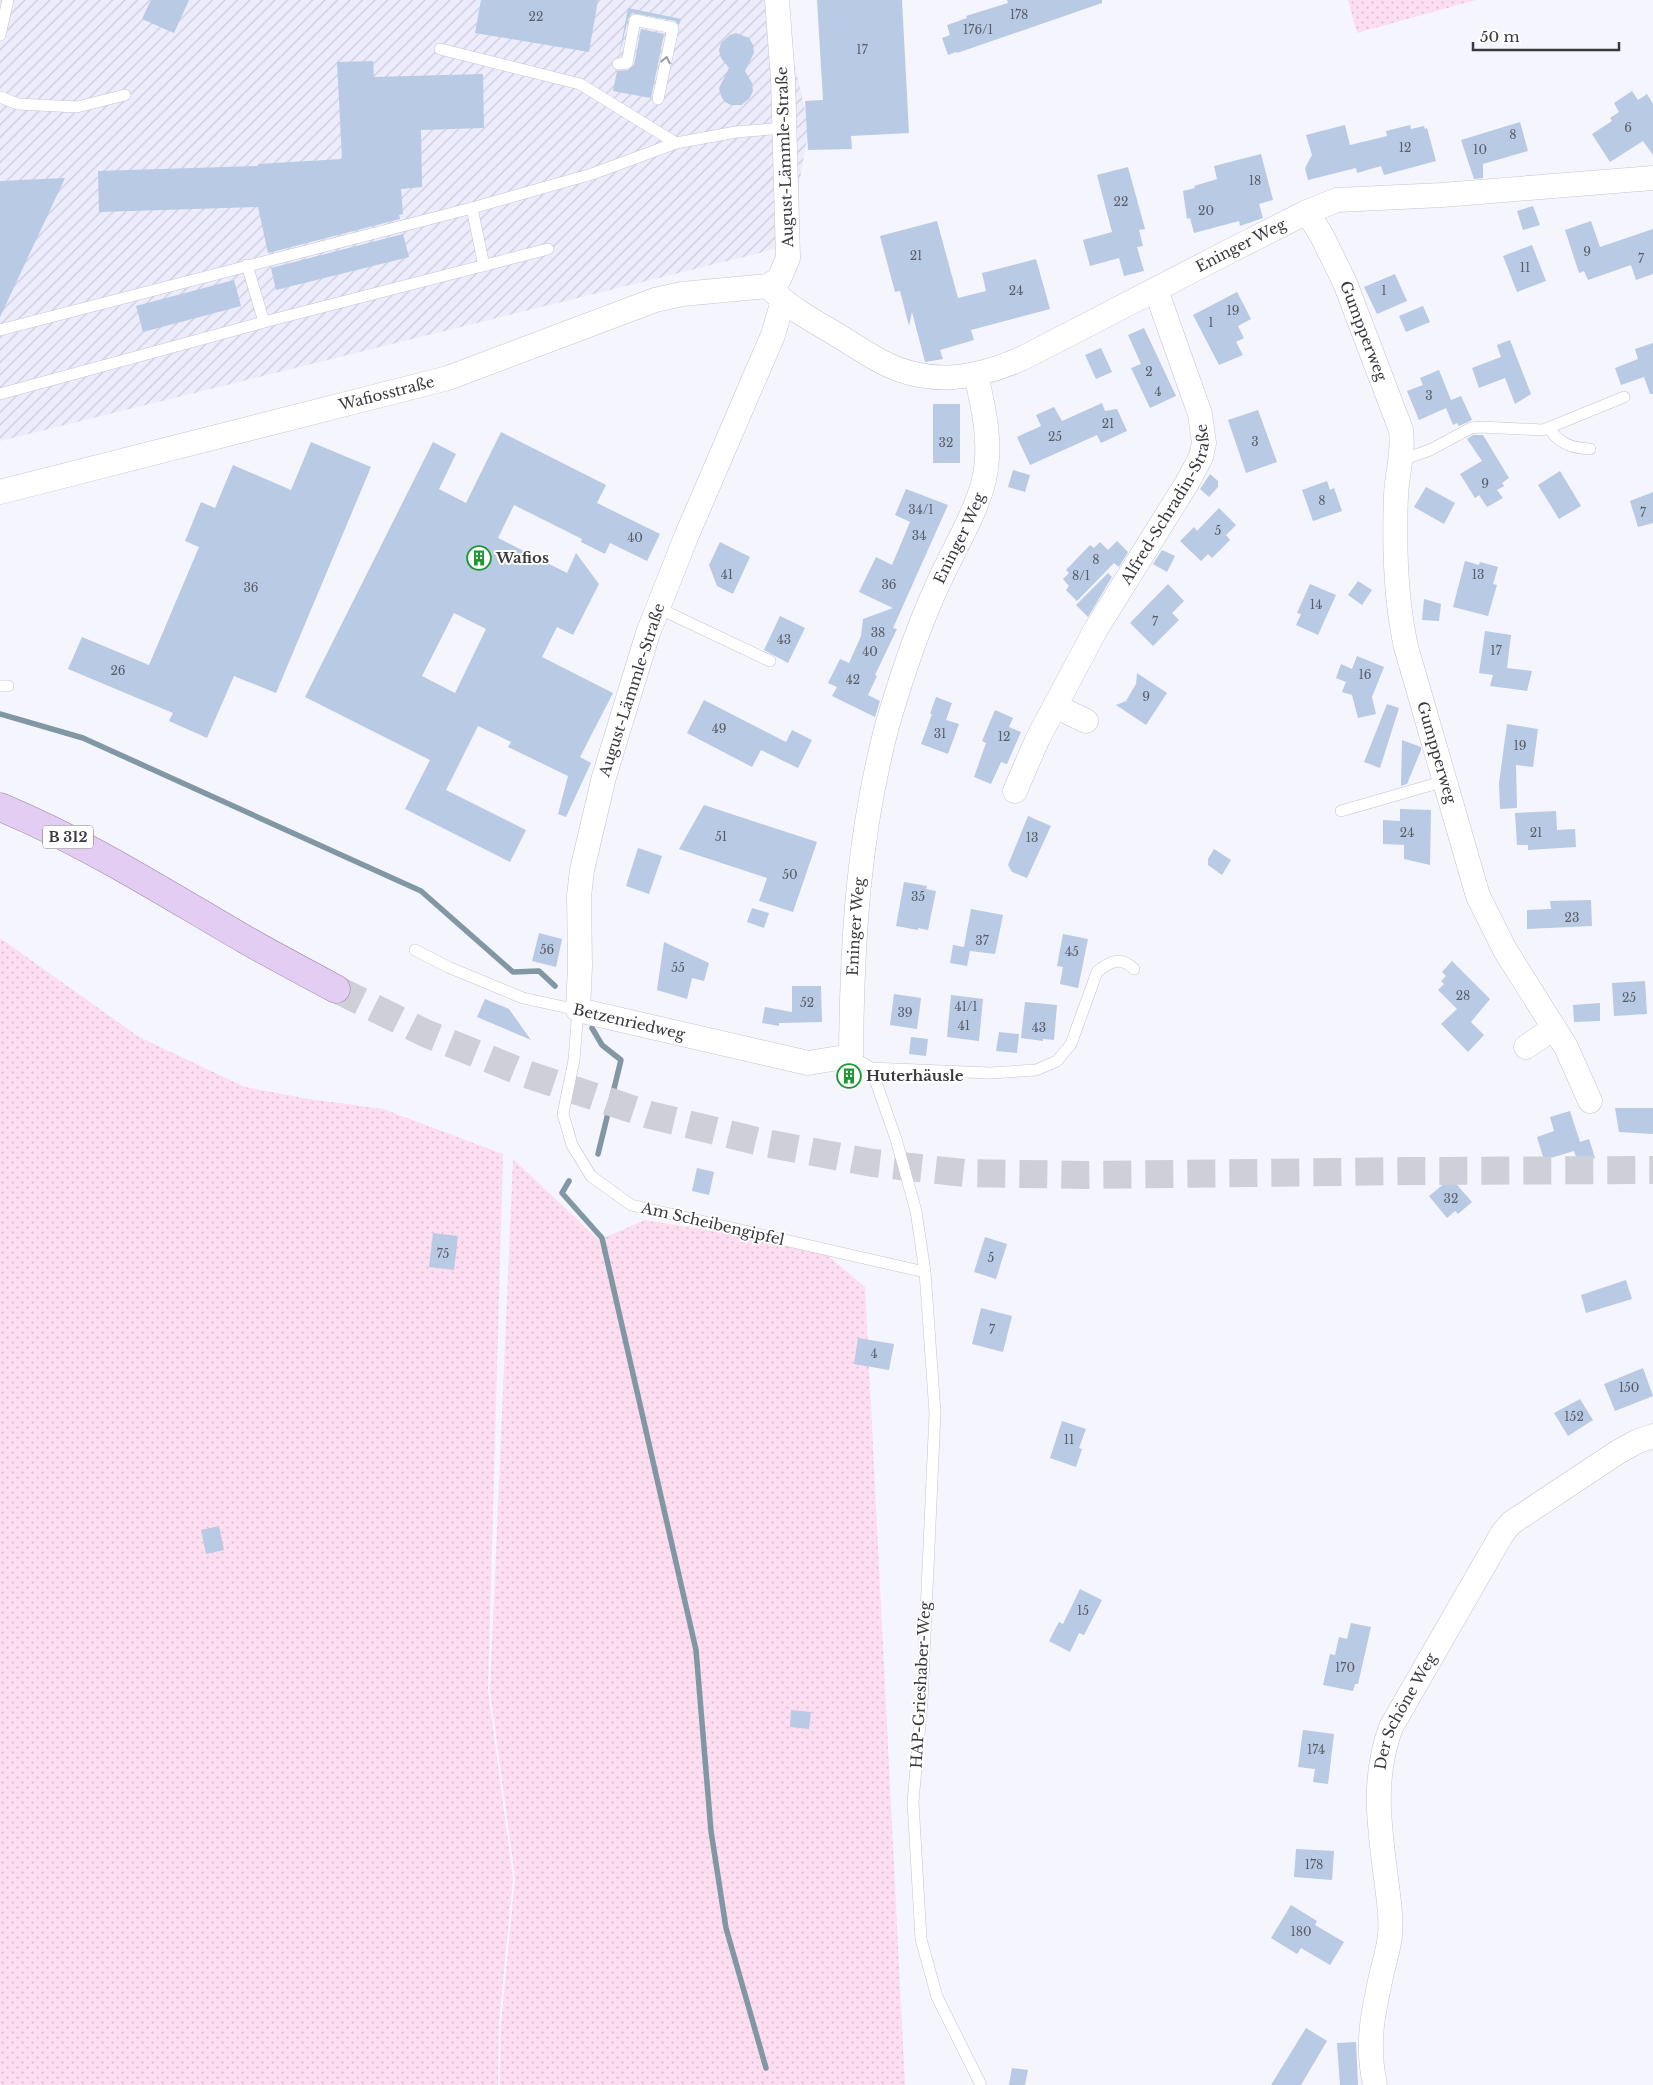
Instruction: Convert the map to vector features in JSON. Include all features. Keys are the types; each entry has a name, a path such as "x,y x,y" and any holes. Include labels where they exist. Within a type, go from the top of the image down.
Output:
{"main road":[{"name":"B 312","path":"0,807 72,839 336,989"}],"street":[{"name":"August-Lämmle-Straße","path":"578,1010 580,966 579,896 587,844 632,682 658,608 773,334 778,279 788,258 783,79 777,0"},
{"name":"Eninger Weg","path":"861,1062 854,922 869,807 888,726 914,644 938,583 976,502 984,479 987,434 976,375 1006,366 1025,357 1307,212 1337,200 1442,195 1653,178"},
{"name":"Gumpperweg","path":"1307,212 1322,236 1345,283 1397,418 1402,442 1396,495 1395,564 1398,608 1406,647 1478,896 1486,916 1505,950 1554,1028 1577,1069 1590,1101"},
{"name":"Alfred-Schradin-Straße","path":"1015,791 1038,738 1101,622 1188,483 1201,457 1204,442 1200,414 1156,290"},
{"name":"Wafiosstraße","path":"0,492 448,378 551,341 655,300 682,294 776,294"},
{"path":"776,294 882,362 898,369 930,378 949,379 976,375"},
{"path":"1055,706 1086,721"},
{"name":"Betzenriedweg","path":"578,1010 808,1063 861,1062"},
{"path":"1526,1047 1554,1028"},
{"name":"Der Schöne Weg","path":"1375,2085 1369,2049 1390,1934 1390,1908 1379,1826 1378,1794 1383,1754 1391,1727 1502,1534 1511,1523 1618,1452 1638,1441 1653,1436"}],"lane":[{"path":"0,35 8,0"},
{"path":"618,64 627,63 635,20 672,28 658,99"},
{"path":"440,49 580,84 676,143"},
{"path":"0,97 18,104 77,106 124,95"},
{"path":"0,330 472,208 592,174 676,143 736,132 784,128"},
{"path":"472,208 484,266"},
{"path":"0,394 264,322 548,249"},
{"path":"247,265 264,322"},
{"path":"1401,456 1410,457 1430,450 1470,428 1535,430 1549,428 1624,397"},
{"path":"1549,428 1560,441 1572,447 1590,449"},
{"path":"658,608 770,661"},
{"path":"1341,810 1445,781"},
{"name":"Betzenriedweg","path":"415,950 448,967 523,998 578,1010"},
{"path":"861,1062 990,1073 1036,1070 1057,1060 1071,1044 1097,972 1107,963 1114,960 1128,964 1134,969"},
{"name":"Am Scheibengipfel","path":"578,1010 574,1060 563,1114 572,1145 592,1176 613,1193 631,1205 926,1272"},
{"name":"HAP-Grieshaber-Weg","path":"861,1062 907,1175 916,1211 926,1272 936,1412 928,1543 922,1701 913,1802 921,1939 937,1997 981,2085"}],"shaded area":[{"path":"0,0 780,0 809,128 788,246 0,441"},
{"path":"1348,0 1476,0 1357,33"},
{"path":"0,938 139,1037 245,1087 309,1099 383,1109 503,1154 488,1690 513,1878 499,2022 498,2085 0,2085"},
{"path":"513,1159 599,1240 645,1220 819,1248 865,1287 905,2085 500,2085 501,2024 515,1878 490,1691"}],"building":[{"path":"151,0 189,0 174,33 142,19"},
{"path":"481,0 598,0 589,52 475,33"},
{"path":"817,0 902,0 909,133 851,136 852,149 808,150 805,101 823,100"},
{"path":"1007,0 1102,0 1102,3 948,55 942,38 950,35 947,25 967,18 966,16 1008,3"},
{"path":"628,8 681,19 679,25 675,21 632,13 628,19 619,56"},
{"path":"641,29 664,34 651,98 613,91 617,71 628,70 634,65"},
{"path":"736,33 749,38 753,45 754,53 745,71 752,83 753,91 749,99 741,105 731,105 725,102 719,88 729,68 721,58 719,50 721,43 730,35"},
{"path":"373,61 374,77 483,74 484,128 421,130 422,187 401,189 403,214 399,215 400,219 268,253 258,207 99,212 98,171 258,166 258,164 342,159 337,62"},
{"path":"1632,91 1638,100 1647,94 1653,104 1653,155 1643,141 1610,162 1592,134 1612,121 1610,118 1619,112 1614,103"},
{"path":"1520,122 1528,151 1483,164 1483,178 1474,179 1461,140"},
{"path":"1345,125 1350,145 1387,136 1386,131 1410,125 1411,129 1424,126 1425,129 1427,128 1436,161 1384,175 1381,166 1357,173 1356,168 1308,180 1305,168 1312,155 1306,135"},
{"path":"1261,154 1273,200 1259,204 1263,218 1240,226 1239,221 1194,233 1190,218 1187,219 1183,191 1217,179 1214,166"},
{"path":"1128,167 1145,229 1139,230 1143,246 1137,247 1144,271 1124,276 1119,258 1090,266 1083,240 1112,232 1097,175"},
{"path":"65,178 0,317 0,181"},
{"path":"1533,206 1540,225 1523,230 1517,211"},
{"path":"937,221 958,298 986,291 982,273 1036,259 1050,309 971,330 974,340 940,350 943,359 925,362 912,312 909,326 900,291 895,292 880,236"},
{"path":"1591,221 1600,247 1653,229 1653,274 1636,280 1631,265 1588,280 1584,271 1579,273 1565,230"},
{"path":"403,234 409,257 276,290 271,268"},
{"path":"1532,245 1546,281 1517,292 1503,256"},
{"path":"1395,274 1407,301 1377,314 1364,287"},
{"path":"234,280 241,306 143,332 136,306"},
{"path":"1237,292 1251,319 1238,326 1244,338 1236,342 1243,355 1219,365 1193,315"},
{"path":"1423,306 1430,322 1406,332 1399,316"},
{"path":"1144,328 1176,396 1150,408 1131,368 1141,364 1128,335"},
{"path":"1510,340 1531,394 1515,404 1505,378 1479,388 1472,368 1501,357 1497,345"},
{"path":"1653,343 1653,394 1650,394 1644,377 1621,385 1615,368 1638,359 1635,349"},
{"path":"1101,348 1112,372 1096,379 1085,355"},
{"path":"1439,370 1451,400 1461,396 1472,420 1459,426 1457,423 1453,425 1446,408 1419,420 1407,391 1423,385 1420,378"},
{"path":"1102,403 1105,411 1117,409 1127,431 1101,443 1097,435 1030,465 1017,437 1041,426 1036,415 1054,407 1062,421"},
{"path":"933,404 960,404 960,463 933,463"},
{"path":"1258,410 1277,462 1246,473 1228,420"},
{"path":"501,432 606,485 597,503 660,534 647,561 610,543 605,554 581,542 582,539 514,505 498,538 567,573 576,553 599,584 573,635 557,627 542,657 613,693 580,757 591,763 566,817 558,814 568,776 508,747 511,742 478,726 446,790 526,830 510,862 405,809 430,760 305,697 433,442 456,454 439,489 466,503","holes":["454,613 486,629 455,693 422,676"]},
{"path":"1473,435 1483,435 1509,478 1502,483 1504,486 1497,490 1503,498 1487,507 1479,495 1475,498 1460,474 1482,461 1467,439"},
{"path":"311,442 371,467 276,693 234,676 207,738 169,721 173,713 68,669 82,637 149,665 199,547 185,541 201,502 215,508 233,465 291,490"},
{"path":"1013,470 1030,475 1025,492 1008,487"},
{"path":"1560,471 1581,506 1559,519 1538,485"},
{"path":"1210,474 1218,481 1218,487 1209,497 1200,489"},
{"path":"1327,481 1330,490 1334,488 1342,511 1313,521 1302,490"},
{"path":"1426,487 1455,503 1444,524 1414,507"},
{"path":"906,489 948,505 893,628 897,629 875,675 877,676 868,695 880,701 875,717 832,696 837,687 828,683 840,659 849,663 861,636 863,619 893,608 859,592 876,557 892,565 910,522 895,515"},
{"path":"1653,492 1653,523 1638,527 1630,501"},
{"path":"1219,508 1236,525 1226,535 1230,540 1212,558 1208,554 1201,561 1180,541 1194,527 1197,531"},
{"path":"1117,541 1128,552 1119,567 1114,563 1077,601 1066,590 1069,586 1063,579 1069,573 1066,570 1090,545 1094,548 1100,542 1108,550"},
{"path":"720,542 750,557 733,594 717,586 709,565"},
{"path":"1162,550 1175,556 1167,572 1153,564"},
{"path":"1465,561 1479,565 1480,562 1498,567 1493,584 1497,585 1488,616 1453,607"},
{"path":"1108,573 1112,577 1088,617 1076,605"},
{"path":"1358,581 1372,590 1362,605 1348,595"},
{"path":"1168,584 1184,601 1172,613 1179,620 1153,646 1130,623"},
{"path":"1310,584 1336,595 1318,635 1296,625 1301,614 1297,613"},
{"path":"1424,599 1441,604 1439,621 1422,620"},
{"path":"780,616 805,628 788,663 764,650"},
{"path":"1485,631 1511,635 1507,668 1532,671 1527,691 1490,686 1493,675 1479,673"},
{"path":"1357,656 1384,667 1372,697 1376,714 1358,718 1352,695 1342,692 1346,682 1336,678 1341,664 1352,669"},
{"path":"1137,673 1167,693 1146,725 1116,705 1126,701 1136,684"},
{"path":"936,697 952,703 946,720 959,724 948,754 921,744"},
{"path":"704,700 786,742 792,730 812,740 798,768 761,750 752,767 687,733"},
{"path":"1387,704 1399,708 1380,768 1364,762"},
{"path":"995,710 1013,718 1009,727 1021,732 1007,764 1001,762 991,784 974,777 986,743 982,741"},
{"path":"1507,724 1538,729 1533,767 1516,765 1517,808 1500,809 1499,783"},
{"path":"1402,740 1421,747 1421,750 1407,784 1401,786"},
{"path":"704,805 817,842 793,912 759,901 767,878 679,849"},
{"path":"1400,809 1431,810 1430,865 1404,859 1404,845 1383,844 1383,820 1400,821"},
{"path":"1556,811 1557,830 1575,829 1576,847 1528,850 1528,845 1517,845 1515,813"},
{"path":"1028,816 1051,826 1027,878 1012,872 1008,865"},
{"path":"638,848 662,856 649,894 626,886"},
{"path":"1214,849 1231,860 1222,875 1208,865 1208,859"},
{"path":"904,882 927,886 926,889 936,891 928,930 896,926"},
{"path":"1591,900 1592,926 1527,929 1527,910 1551,909 1550,901"},
{"path":"752,908 769,913 764,928 747,922"},
{"path":"971,909 1003,915 995,954 970,951 967,966 950,963 953,945 964,947"},
{"path":"539,933 562,939 556,967 532,961"},
{"path":"1063,934 1088,939 1078,988 1060,984 1063,967 1057,966"},
{"path":"664,942 709,963 704,981 692,978 687,999 657,990"},
{"path":"1452,961 1490,999 1471,1022 1484,1035 1468,1052 1441,1024 1457,1009 1438,990 1444,984 1441,981 1446,976 1442,972"},
{"path":"1645,981 1647,1014 1614,1016 1612,983"},
{"path":"792,986 821,986 822,1022 779,1023 779,1026 762,1023 765,1007 792,1012"},
{"path":"894,994 921,998 917,1029 890,1025"},
{"path":"951,995 983,999 979,1041 947,1037"},
{"path":"485,999 509,1009 531,1040 477,1017"},
{"path":"1025,1002 1057,1005 1054,1040 1043,1039 1043,1041 1021,1038"},
{"path":"1600,1003 1600,1021 1574,1022 1573,1005"},
{"path":"999,1032 1019,1034 1017,1053 996,1051"},
{"path":"911,1037 928,1039 926,1056 909,1054"},
{"path":"1615,1108 1653,1108 1653,1134 1619,1132"},
{"path":"1570,1111 1580,1142 1589,1139 1595,1158 1578,1163 1574,1151 1544,1160 1537,1137 1554,1131 1550,1117"},
{"path":"697,1168 714,1172 709,1195 692,1191"},
{"path":"1451,1178 1472,1202 1458,1214 1455,1211 1447,1218 1429,1196"},
{"path":"433,1233 458,1236 454,1270 429,1267"},
{"path":"985,1237 1007,1244 996,1279 974,1272"},
{"path":"1626,1280 1632,1299 1586,1313 1581,1295"},
{"path":"981,1308 1012,1316 1003,1352 972,1344"},
{"path":"858,1338 894,1344 889,1370 854,1364"},
{"path":"1643,1368 1653,1396 1615,1411 1604,1384"},
{"path":"1580,1399 1593,1420 1568,1436 1554,1413"},
{"path":"1062,1421 1086,1429 1079,1448 1082,1449 1076,1467 1050,1458"},
{"path":"219,1526 224,1550 206,1554 201,1530"},
{"path":"1080,1589 1102,1600 1084,1635 1079,1633 1070,1652 1049,1641 1059,1622 1063,1624"},
{"path":"1351,1623 1371,1627 1358,1684 1355,1684 1353,1691 1323,1685 1330,1654 1335,1655 1339,1637 1347,1639"},
{"path":"791,1710 811,1712 809,1729 790,1727"},
{"path":"1303,1730 1334,1734 1328,1784 1313,1782 1315,1769 1298,1767"},
{"path":"1296,1849 1334,1851 1332,1880 1294,1877"},
{"path":"1291,1905 1317,1921 1315,1925 1344,1942 1330,1965 1301,1948 1297,1954 1271,1938"},
{"path":"1306,2028 1327,2041 1301,2085 1271,2085"},
{"path":"1356,2042 1358,2085 1340,2085 1337,2043"},
{"path":"1012,2068 1028,2070 1025,2085 1009,2085"}],"waterway":[{"path":"0,714 83,738 421,891 513,972 539,971 555,986"},
{"path":"592,1028 602,1045 621,1060 598,1154"},
{"path":"569,1181 562,1193 602,1238 696,1650 711,1831 726,1928 766,2068"}],"tunnel":[{"path":"336,989 425,1033 526,1074 650,1115 765,1143 873,1163 965,1173 1086,1175 1653,1170"}],"place":[{"name":"Wafios","path":"479,558"},
{"name":"Huterhäusle","path":"849,1076"}]}
